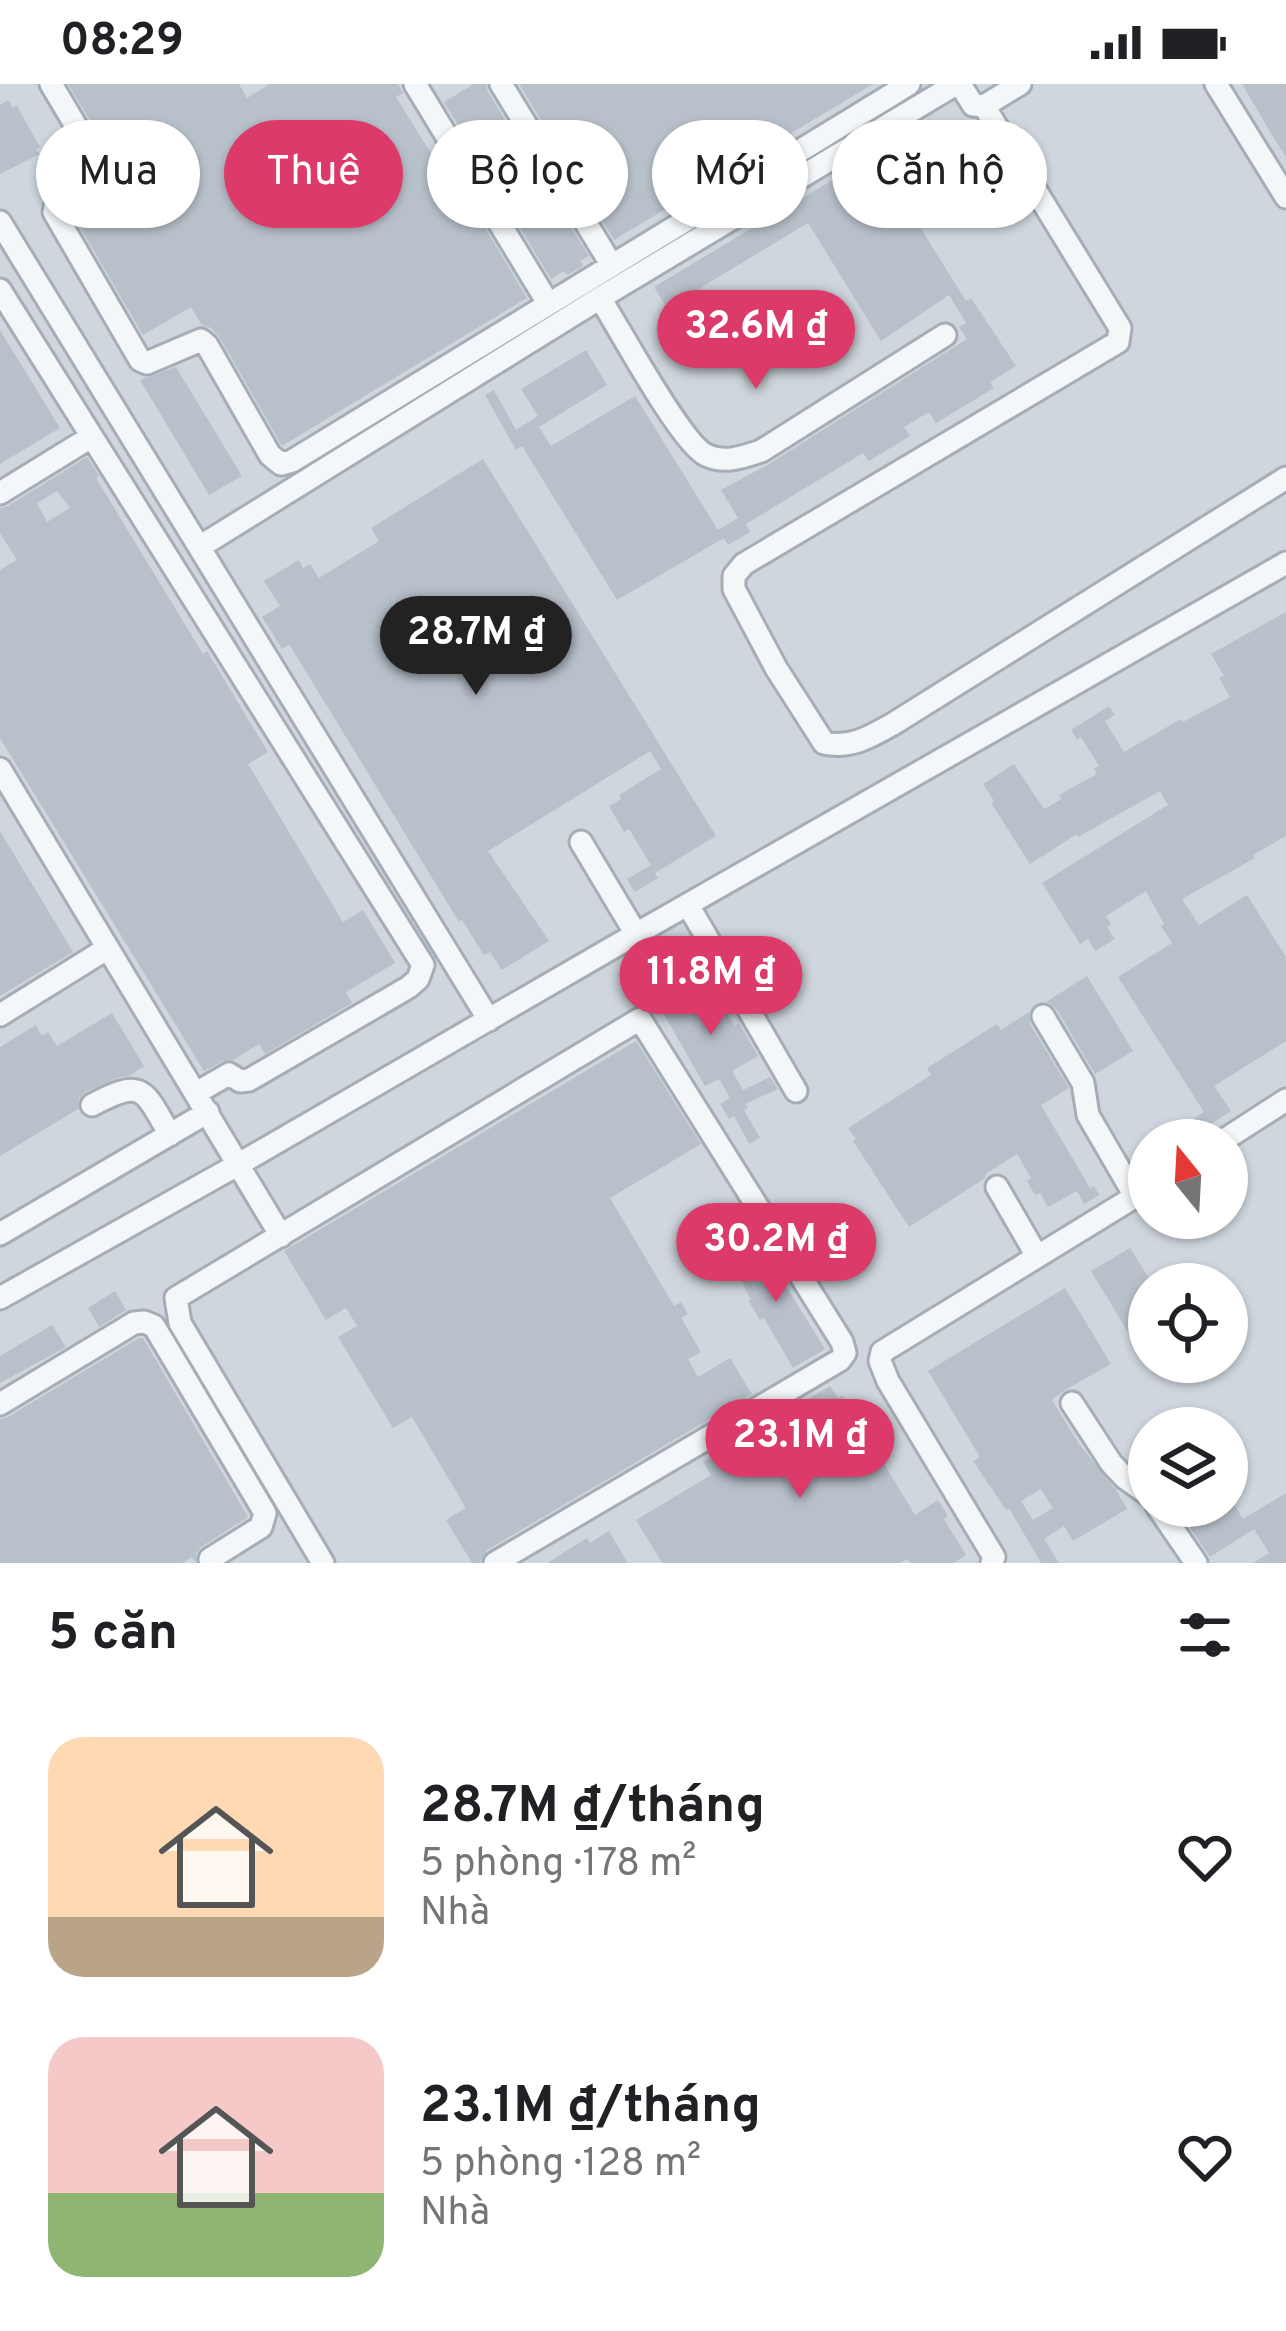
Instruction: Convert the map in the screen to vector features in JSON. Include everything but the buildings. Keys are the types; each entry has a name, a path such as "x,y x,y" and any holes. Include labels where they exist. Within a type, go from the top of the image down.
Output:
{"lane":[{"path":"51,84 98,163 61,192 54,212 140,360 157,360 201,340 270,455 281,464 909,84"},
{"path":"415,84 548,302"},
{"path":"501,84 611,264"},
{"path":"201,546 600,298 958,84 974,105 984,106 1020,84"},
{"path":"1216,84 1286,196"},
{"path":"984,106 1120,328 1118,342 744,564 734,576 734,589 776,668 824,742 838,746 863,741 893,724 1286,478"},
{"path":"0,222 489,1020"},
{"path":"600,298 685,435 706,455 724,459 761,452 945,335"},
{"path":"0,1234 170,1135 229,1074 249,1080 410,987 424,964 3,302"},
{"path":"0,493 91,437"},
{"path":"0,1298 1286,563"},
{"path":"0,769 280,1236"},
{"path":"581,842 636,934"},
{"path":"688,905 796,1091"},
{"path":"0,1015 108,948"},
{"path":"1043,1016 1083,1084 1088,1115 1128,1172"},
{"path":"323,1563 180,1323 176,1298 640,1019 842,1342 844,1353 840,1360 495,1563"},
{"path":"92,1105 131,1088 151,1102 170,1135"},
{"path":"1248,1125 1286,1100"},
{"path":"997,1187 1037,1256"},
{"path":"992,1563 994,1557 888,1381 880,1361 882,1352 1128,1201"},
{"path":"0,1404 134,1323 154,1326 265,1513 261,1527 210,1559"},
{"path":"1072,1403 1111,1463 1128,1480"},
{"path":"1171,1527 1196,1563"}],"shaded area":[{"path":"0,84 1286,84 1286,1563 0,1563"}]}
